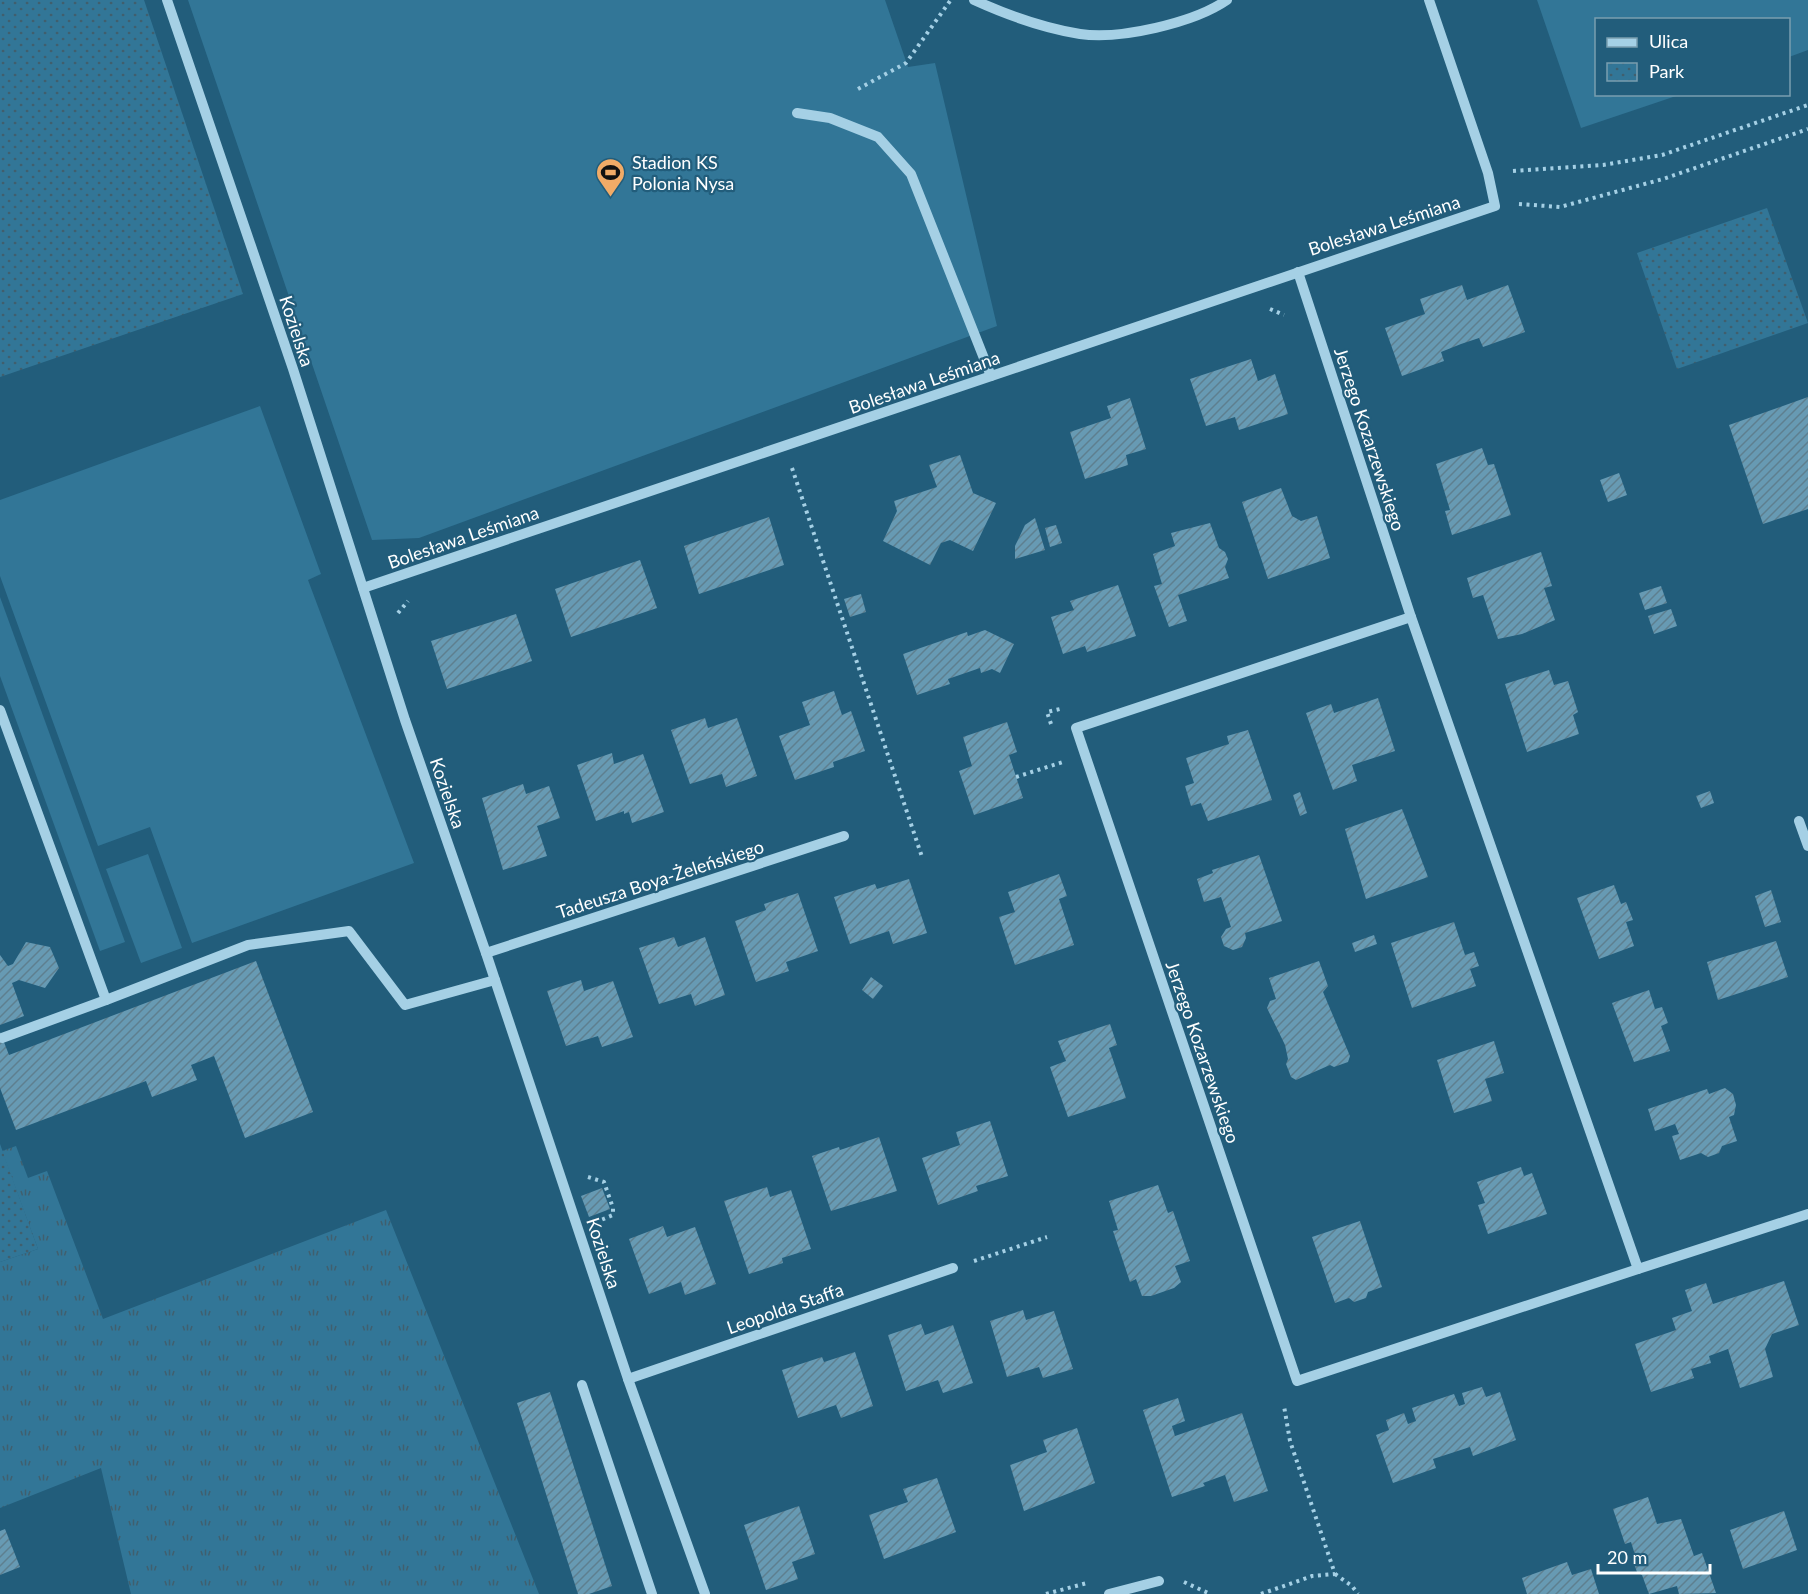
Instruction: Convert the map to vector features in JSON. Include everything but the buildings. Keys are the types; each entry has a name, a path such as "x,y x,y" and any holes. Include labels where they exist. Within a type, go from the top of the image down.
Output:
{"street":[{"name":"Kozielska","path":"167,0 281,335 363,588 628,1379 705,1594"},
{"path":"974,0 1036,24 1082,34 1129,32 1178,22 1227,0"},
{"path":"1429,0 1488,173 1495,206"},
{"path":"797,113 830,118 878,137 911,174 991,376"},
{"name":"Bolesława Leśmiana","path":"363,588 1495,206"},
{"name":"Jerzego Kozarzewskiego","path":"1298,272 1411,617 1638,1269"},
{"name":"Jerzego Kozarzewskiego","path":"1411,617 1076,728 1297,1381 1808,1214"},
{"path":"0,710 105,999"},
{"path":"1799,821 1808,846"},
{"name":"Tadeusza Boya-Żeleńskiego","path":"486,953 844,836"},
{"path":"3,1038 248,945 349,931 405,1005 495,980"},
{"name":"Leopolda Staffa","path":"628,1379 953,1268"},
{"path":"582,1385 652,1594"},
{"path":"1109,1594 1159,1581"}],"path":[{"path":"858,89 906,63 950,0"},
{"path":"1488,173 1603,165 1662,155 1808,105"},
{"path":"1495,206 1518,204 1560,207 1663,179 1808,129"},
{"path":"1267,308 1287,317"},
{"path":"781,470 803,463"},
{"path":"792,467 922,857"},
{"path":"396,619 398,611 413,597"},
{"path":"1054,732 1047,712 1071,705"},
{"path":"1061,752 1068,773"},
{"path":"1016,777 1064,761"},
{"path":"580,1175 604,1182 613,1208 613,1215 598,1221 597,1228"},
{"path":"953,1268 1047,1237"},
{"path":"1280,1395 1290,1441 1335,1574 1352,1586 1358,1594"},
{"path":"1284,1406 1295,1402"},
{"path":"1261,1594 1312,1576 1335,1574"}],"green space":[{"path":"0,0 144,0 243,294 0,377"},
{"name":"Stadion KS Polonia Nysa","path":"188,0 885,0 908,67 935,63 997,326 419,538 372,540"},
{"path":"1537,0 1808,0 1808,50 1790,57 1790,18 1595,18 1595,96 1676,96 1581,128"},
{"path":"1767,208 1808,323 1677,369 1637,253"},
{"path":"260,406 321,574 308,580 414,863 192,943 150,827 98,846 0,576 0,500"},
{"path":"0,597 125,942 100,951 0,676"},
{"path":"148,854 182,948 141,963 106,869"},
{"path":"0,1144 38,1249 0,1262"},
{"path":"16,1146 28,1178 47,1171 103,1319 386,1210 539,1594 131,1594 101,1468 0,1508 0,1262 38,1249 2,1151"}],"place":[{"name":"Stadion KS Polonia Nysa","path":"611,198"}]}
